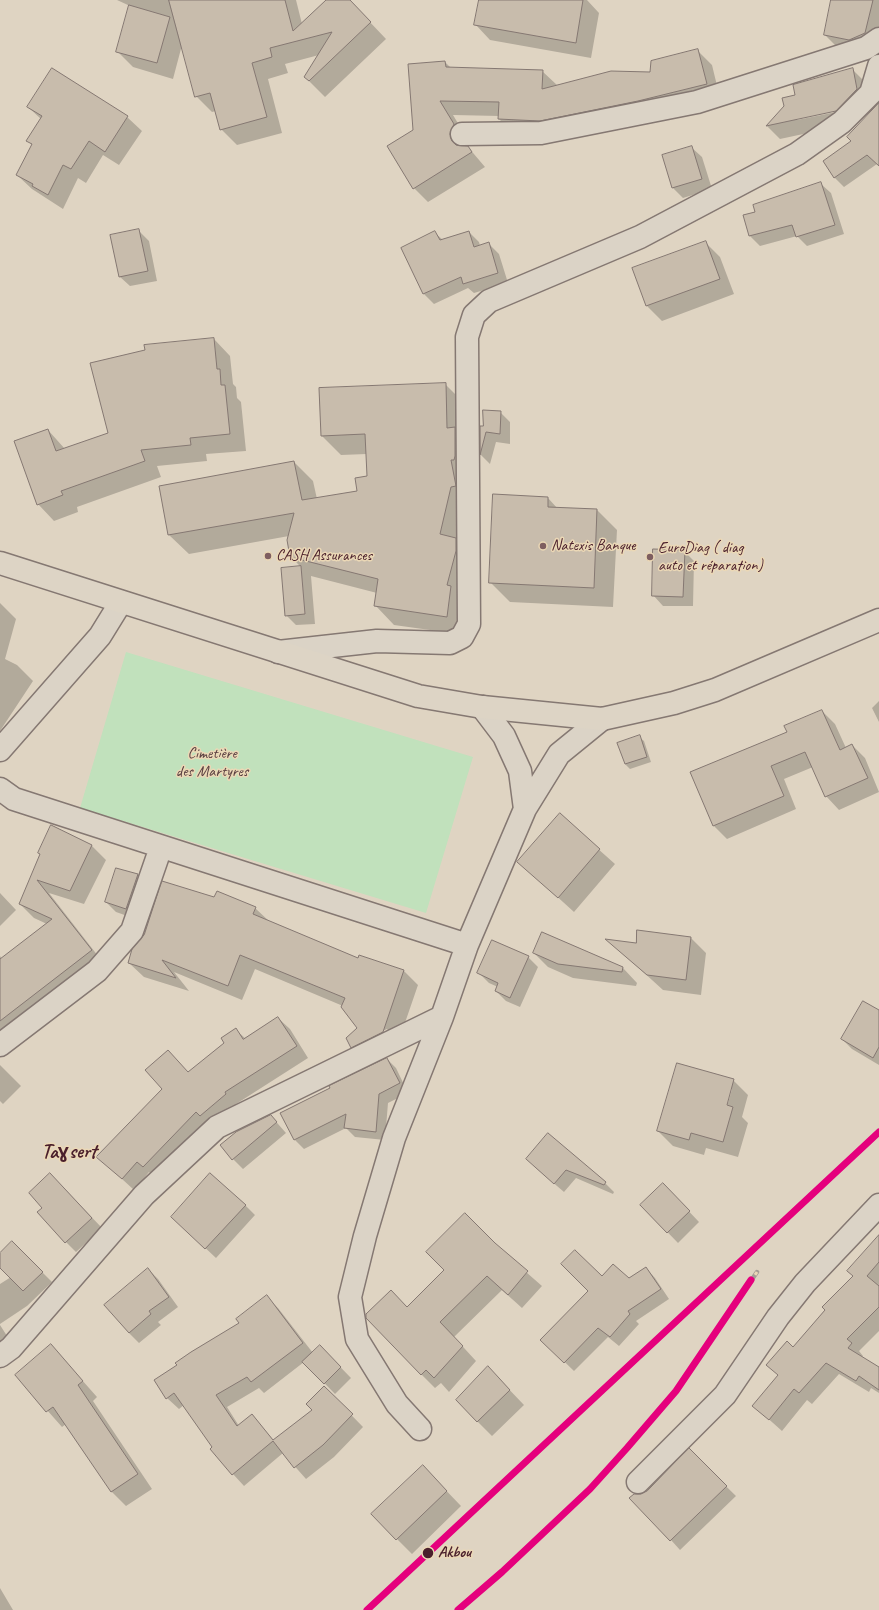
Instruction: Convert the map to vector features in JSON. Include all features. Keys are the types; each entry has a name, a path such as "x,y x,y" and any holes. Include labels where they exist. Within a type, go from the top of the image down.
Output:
{"main road":[{"path":"0,563 418,696 482,707 602,719 674,703 715,690 879,620"}],"street":[{"path":"462,134 541,132 697,102 866,48 879,39"},
{"path":"278,652 377,642 450,643 462,636 469,624 467,337 474,315 489,301 640,237 797,154 842,122 870,93 879,66"},
{"path":"0,750 100,636 121,602"},
{"path":"482,707 504,736 520,771 525,809"},
{"path":"420,1429 397,1404 357,1339 350,1297 365,1236 394,1138 442,1016 467,945 525,809 559,754 602,719"},
{"path":"0,789 14,800 467,945"},
{"path":"0,1045 97,971 132,932 161,846"},
{"path":"0,1356 11,1348 144,1195 217,1127 442,1016"},
{"path":"638,1482 725,1395 778,1317 805,1283 879,1205"}],"green space":[{"name":"Cimetière des Martyres","path":"126,652 473,757 426,913 80,808"}],"building":[{"path":"169,0 285,0 293,31 326,0 350,0 371,22 309,81 304,77 332,32 270,48 272,57 252,63 267,117 220,130 210,93 195,97"},
{"path":"479,0 583,0 576,43 474,25"},
{"path":"831,0 873,0 865,33 849,40 824,35"},
{"path":"129,5 170,17 157,63 116,52"},
{"path":"698,49 707,84 638,101 540,121 498,119 499,102 440,101 454,124 450,134 452,141 456,145 468,146 472,152 413,189 387,146 413,130 408,64 445,61 446,67 543,70 542,89 611,71 650,72 651,61"},
{"path":"52,68 128,116 105,152 89,141 71,169 63,165 48,195 32,186 33,184 16,175 32,144 26,141 42,116 27,107"},
{"path":"853,68 857,89 836,111 766,126 784,106 782,98 795,95 793,85"},
{"path":"879,103 879,166 867,155 834,178 823,161 851,141 847,137"},
{"path":"692,146 702,179 672,188 662,155"},
{"path":"821,182 835,225 796,237 792,225 749,236 743,215 755,212 753,205"},
{"path":"139,229 148,271 119,277 110,235"},
{"path":"435,231 440,240 469,231 474,247 489,242 498,273 463,284 461,277 423,294 401,248"},
{"path":"706,241 720,279 646,306 632,268"},
{"path":"214,338 217,369 220,369 221,385 225,385 230,434 190,438 191,445 141,450 145,461 61,491 63,495 37,505 14,441 48,429 56,451 108,433 90,363 145,350 144,345"},
{"path":"446,383 447,428 455,427 455,456 454,460 451,460 456,486 451,487 440,534 456,538 456,551 447,585 451,586 447,617 374,606 378,579 290,557 287,540 294,513 168,535 159,486 294,461 302,500 357,491 355,478 367,476 365,434 321,436 319,388"},
{"path":"483,410 501,411 500,434 486,432 480,455 480,426 483,426"},
{"name":"Natexis Banque","path":"493,494 548,497 548,507 597,509 594,588 489,583"},
{"path":"653,549 685,550 683,597 652,596"},
{"path":"301,566 305,614 285,616 281,568"},
{"path":"822,710 840,750 852,744 868,778 825,797 805,752 771,766 784,796 713,826 690,772 787,732 784,726"},
{"path":"640,735 647,757 625,764 617,743"},
{"path":"560,813 600,849 558,898 517,862"},
{"path":"51,825 92,845 70,891 37,880 92,950 0,1021 0,959 52,919 19,904 40,854 38,853"},
{"path":"116,868 138,874 126,909 105,902"},
{"path":"162,881 214,897 217,891 256,907 253,914 358,958 359,955 404,970 383,1032 351,1048 346,1038 357,1028 341,1007 345,998 240,955 228,986 162,960 176,978 128,963 132,949 144,935"},
{"path":"637,930 691,937 686,980 647,975 605,939 636,943"},
{"path":"542,932 623,967 622,972 558,964 533,953"},
{"path":"492,940 529,956 510,998 495,991 498,983 477,973"},
{"path":"863,1001 879,1010 879,1047 873,1058 841,1039"},
{"path":"278,1017 297,1046 225,1092 226,1094 200,1116 196,1112 143,1167 137,1162 122,1179 96,1157 162,1089 145,1070 168,1050 188,1072 224,1043 221,1038 236,1028 243,1039"},
{"path":"387,1058 400,1083 379,1094 376,1132 344,1128 346,1114 294,1140 280,1113 330,1088 329,1086"},
{"path":"677,1063 734,1079 727,1105 733,1107 723,1142 691,1133 689,1140 657,1131"},
{"path":"271,1115 277,1122 232,1160 220,1145 236,1132"},
{"path":"548,1133 606,1182 604,1185 566,1170 554,1184 526,1159"},
{"path":"50,1173 92,1218 65,1243 37,1212 42,1208 29,1193"},
{"path":"210,1173 246,1205 205,1249 171,1217"},
{"path":"663,1183 690,1211 667,1233 640,1205"},
{"path":"465,1213 495,1243 528,1271 508,1295 487,1276 440,1322 463,1346 434,1378 426,1370 421,1375 366,1318 366,1314 391,1290 407,1307 444,1270 426,1252"},
{"path":"879,1235 879,1262 867,1276 879,1286 879,1307 847,1339 852,1343 848,1348 879,1367 879,1390 859,1376 856,1381 826,1363 799,1393 794,1389 769,1420 752,1406 778,1375 766,1365 787,1341 793,1347 825,1310 822,1307 853,1276 847,1271"},
{"path":"12,1241 43,1272 23,1291 0,1268 0,1253"},
{"path":"575,1250 602,1276 613,1264 629,1278 646,1267 661,1289 628,1311 630,1314 610,1337 598,1328 564,1363 540,1340 588,1291 561,1264"},
{"path":"148,1268 169,1297 149,1311 151,1314 129,1333 104,1305"},
{"path":"267,1295 303,1343 251,1382 247,1377 216,1395 237,1426 252,1414 273,1440 312,1410 306,1404 324,1386 353,1414 323,1445 294,1468 273,1441 232,1475 210,1449 212,1447 174,1393 166,1399 154,1380 177,1365 175,1363 191,1352 239,1323 236,1319"},
{"path":"51,1344 83,1381 78,1385 138,1474 111,1492 53,1407 46,1412 15,1375"},
{"path":"320,1345 341,1367 324,1384 302,1362"},
{"path":"488,1366 510,1390 477,1422 456,1400"},
{"path":"689,1448 727,1486 670,1541 629,1498 634,1494 641,1494 647,1491"},
{"path":"423,1465 447,1491 396,1540 371,1514"}],"railway":[{"path":"458,1610 502,1572 590,1489 627,1448 676,1391 757,1272"}],"transit line":[{"path":"367,1610 879,1132"},
{"path":"458,1610 502,1572 590,1489 627,1448 676,1391 751,1280"}],"place":[{"name":"Natexis Banque","path":"543,546"},
{"name":"CASH Assurances","path":"268,556"},
{"name":"EuroDiag ( diag auto et réparation)","path":"650,557"},
{"name":"Akbou","path":"428,1553"}],"district":[{"name":"Taɣsert","path":"69,1153"}]}
